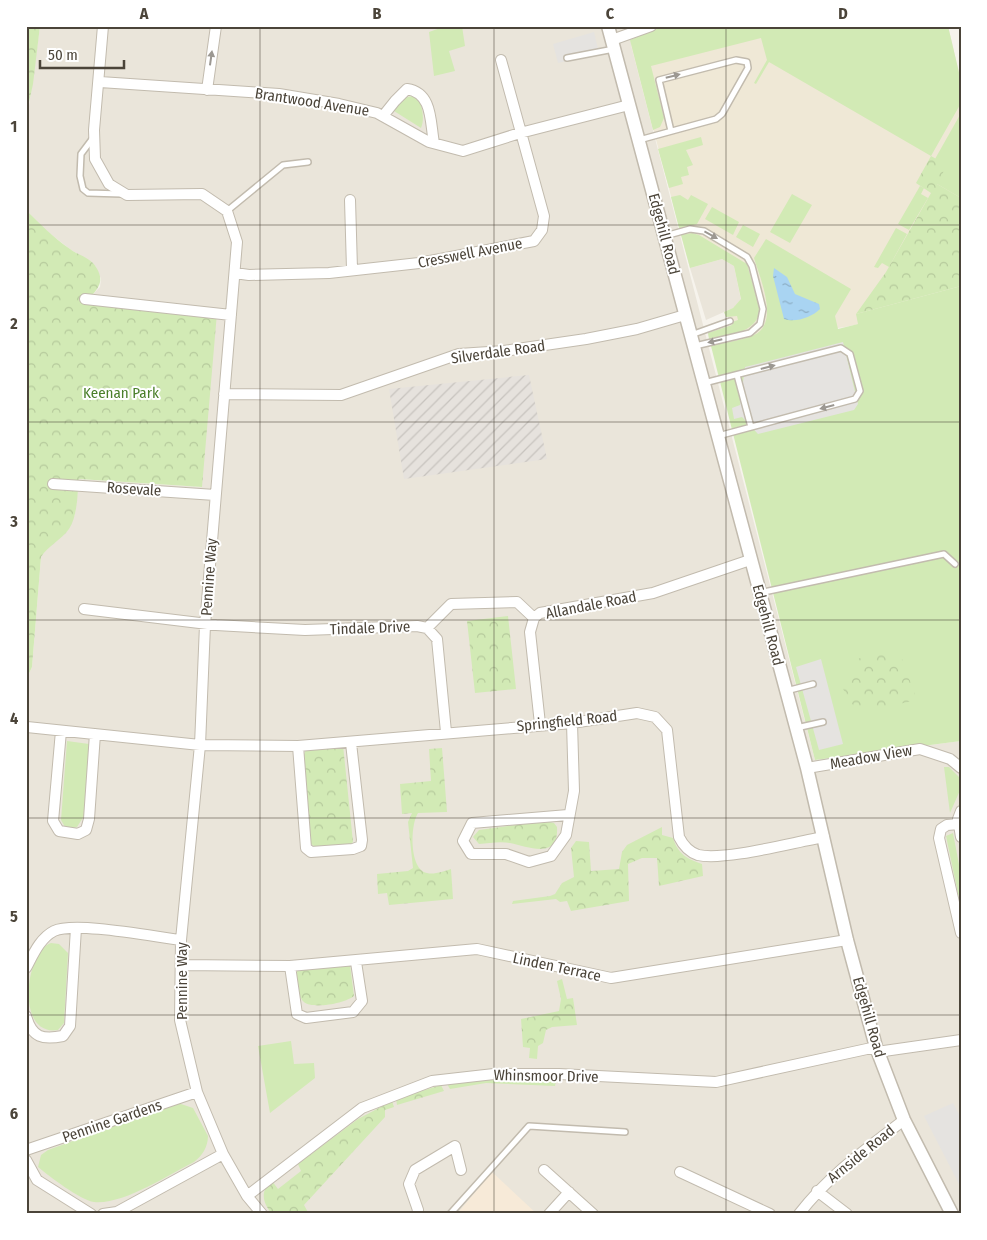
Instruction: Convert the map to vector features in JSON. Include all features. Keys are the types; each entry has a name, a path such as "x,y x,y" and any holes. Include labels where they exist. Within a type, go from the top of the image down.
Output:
{"street":[{"path":"103,26 100,82 94,137 96,159 109,184 126,194 202,194 227,211"},
{"path":"207,90 216,26"},
{"name":"Edgehill Road","path":"608,26 806,768 824,837 847,940 876,1049 904,1120 952,1214"},
{"path":"613,44 650,26"},
{"path":"501,60 520,134"},
{"name":"Brantwood Avenue","path":"100,82 280,94 339,104 377,113 434,143 463,151 629,105"},
{"path":"383,116 395,101 408,90 418,91 426,98 434,143"},
{"name":"Cresswell Avenue","path":"235,273 249,275 329,273 418,263 534,241 542,230 544,216 520,134"},
{"path":"350,200 352,269"},
{"name":"Pennine Way","path":"227,211 237,242 205,625 200,746 181,940 180,1020 198,1092 223,1154 247,1196 262,1214"},
{"path":"85,299 231,315"},
{"name":"Silverdale Road","path":"224,394 340,395 459,354 504,351 586,340 637,329 686,315"},
{"name":"Rosevale","path":"53,484 215,495"},
{"name":"Allandale Road","path":"540,724 530,632 534,618 540,613 653,593 750,560"},
{"path":"427,628 451,604 517,602 534,618"},
{"name":"Tindale Drive","path":"84,609 205,625 305,630 417,626 427,628 437,640 446,732"},
{"name":"Springfield Road","path":"27,727 200,746 298,746 351,743 540,724 572,723 637,713 655,717 667,730 679,837 684,846 697,854 721,856 824,837"},
{"path":"568,814 472,823 463,841 470,854 506,854 529,862 551,856 566,835 568,814 574,791 572,723"},
{"path":"61,731 53,821 59,831 78,834 86,830 89,819 95,734"},
{"path":"298,746 306,848 311,852 320,852 353,849 361,846 362,840 351,743"},
{"name":"Meadow View","path":"806,768 920,749 950,759 961,768"},
{"path":"961,811 958,824 961,837"},
{"path":"958,824 947,825 941,829 939,838 961,933"},
{"path":"26,968 36,948 54,931 76,928 181,940"},
{"path":"26,1016 28,1024 36,1034 46,1039 63,1036 70,1026 76,928"},
{"name":"Linden Terrace","path":"181,965 290,966 356,962 477,949 611,978 847,940"},
{"path":"290,966 297,1014 306,1018 353,1012 362,1001 356,962"},
{"name":"Whinsmoor Drive","path":"247,1196 362,1108 432,1081 494,1074 559,1074 716,1082 876,1049 961,1040"},
{"name":"Pennine Gardens","path":"26,1150 198,1092"},
{"name":"Arnside Road","path":"800,1214 817,1191 848,1161 904,1120"},
{"path":"417,1214 418,1210 409,1184 415,1170 455,1146 461,1170"},
{"path":"103,1214 117,1212 223,1154"},
{"path":"26,1160 37,1180 91,1214"},
{"path":"544,1170 593,1214"},
{"path":"680,1172 770,1214"},
{"path":"817,1191 847,1214"},
{"path":"549,1214 569,1192"}],"lane":[{"path":"567,58 613,44"},
{"path":"639,140 716,119 722,114 748,68 747,62 736,60 659,80 671,131"},
{"path":"94,137 81,154 80,176 83,189 88,193 126,194"},
{"path":"227,211 283,165 308,162"},
{"path":"664,236 690,229 704,231 741,252 747,257 752,266 763,309 763,318 756,330 750,333 692,341"},
{"path":"692,341 730,321"},
{"path":"704,384 841,348 850,354 855,372 860,391 855,399 718,436"},
{"path":"737,375 750,427"},
{"path":"759,593 944,554 955,564"},
{"path":"785,691 813,684"},
{"path":"795,728 823,722"},
{"path":"450,1214 529,1126 626,1132"}],"shaded area":[{"path":"40,26 688,26 631,45 815,760 961,741 961,1214 26,1214 26,680 32,667 41,557 46,548 68,530 75,514 79,479 202,487 93,301 93,294 100,287 101,279 96,267 92,262 71,250 43,228 26,210 26,127"},
{"path":"688,26 948,26 961,81 961,286 857,314 859,324 711,346 708,333 732,325 731,317 726,317 724,312 733,308 741,299 734,266 722,259 690,268 631,45"},
{"path":"594,32 599,53 558,63 553,44"},
{"path":"722,259 734,266 741,300 733,308 706,320 690,268"},
{"path":"843,342 858,404 854,410 758,434 742,417 734,419 732,408 740,405 745,367"},
{"path":"529,375 547,459 404,479 389,389"},
{"path":"821,659 843,744 819,750 796,667"},
{"path":"953,1103 961,1118 961,1188 924,1116"},
{"path":"492,1172 537,1214 457,1214"}],"green space":[{"path":"26,26 40,26 33,84 26,116"},
{"path":"446,26 462,26 465,46 449,51 455,71 434,76 429,32"},
{"path":"664,26 948,26 961,81 961,103 931,156 769,62 756,84 754,83 767,60 761,38 651,66 664,118 660,127 653,130 630,40"},
{"path":"412,96 419,98 423,117 421,128 394,111 404,98"},
{"path":"961,113 961,198 937,184 935,159"},
{"path":"701,137 703,145 686,150 693,165 687,167 689,175 681,177 683,184 669,188 658,149"},
{"path":"931,156 947,165 937,184 961,198 961,286 856,314 886,272 931,193 916,183"},
{"path":"920,186 924,188 921,194 928,198 909,230 898,224"},
{"path":"792,194 812,205 790,243 770,232"},
{"path":"680,195 688,200 691,195 708,204 697,224 679,228 671,197"},
{"path":"712,207 739,222 733,235 705,219"},
{"name":"Keenan Park","path":"26,210 58,240 94,264 100,278 98,288 93,294 93,301 217,313 202,487 79,479 77,505 72,523 66,533 41,557 32,667 26,680"},
{"path":"743,225 760,234 753,247 736,237"},
{"path":"896,228 907,234 889,267 882,263 878,268 874,267"},
{"path":"692,233 699,235 747,264 760,310 753,324 740,332 709,339 708,333 732,325 732,322 738,320 737,316 726,317 724,312 733,308 741,299 734,266 722,259 690,268 681,235"},
{"path":"766,239 851,289 835,316 838,329 858,324 856,314 961,286 961,741 815,760 711,346 749,337 762,329 766,321 766,300 754,258"},
{"path":"508,616 516,689 475,693 467,621"},
{"path":"879,649 902,659 917,700 858,713 843,689 856,660"},
{"path":"67,741 89,744 84,816 77,827 70,829 65,827 61,820"},
{"path":"343,745 353,842 350,845 315,847 309,842 304,755 306,749"},
{"path":"442,748 447,812 418,813 413,827 413,846 414,856 421,870 433,874 451,869 453,899 389,905 387,893 378,894 377,874 408,871 413,868 408,822 412,813 402,814 400,784 431,781 429,749"},
{"path":"944,767 949,767 961,779 961,788 950,813"},
{"path":"545,821 554,823 557,827 553,844 548,848 541,849 503,842 479,844 473,837 479,830"},
{"path":"662,827 662,835 673,838 680,852 702,864 703,876 659,886 657,858 642,858 628,864 629,901 571,911 567,901 560,902 556,899 512,904 513,901 555,894 562,883 574,877 571,848 576,841 589,842 591,871 619,869 622,852 627,845"},
{"path":"953,833 961,875 961,908 946,836"},
{"path":"51,943 59,944 68,953 64,1023 58,1030 44,1029 35,1021 30,1008 30,976 35,961 42,950"},
{"path":"350,965 354,996 350,999 328,1005 312,1005 302,1000 298,989 297,969"},
{"path":"562,979 567,999 573,998 577,1025 552,1027 546,1030 543,1043 538,1046 537,1059 529,1058 530,1048 523,1047 521,1019 559,1011 561,999 557,981"},
{"path":"291,1041 294,1064 314,1063 315,1078 270,1113 258,1046"},
{"path":"513,1078 556,1081 555,1086 486,1083 450,1089 447,1084 465,1080"},
{"path":"441,1085 444,1091 397,1105 396,1099"},
{"path":"392,1101 394,1107 385,1110 385,1117 304,1205 309,1214 272,1214 264,1201 264,1193 272,1181 278,1189 301,1171 298,1164 358,1119"},
{"path":"178,1103 193,1108 208,1136 206,1147 194,1162 132,1194 106,1202 94,1202 57,1182 38,1167 41,1155 48,1150"}],"water":[{"path":"774,268 787,277 795,294 819,304 820,309 804,318 784,319 773,276"}]}
